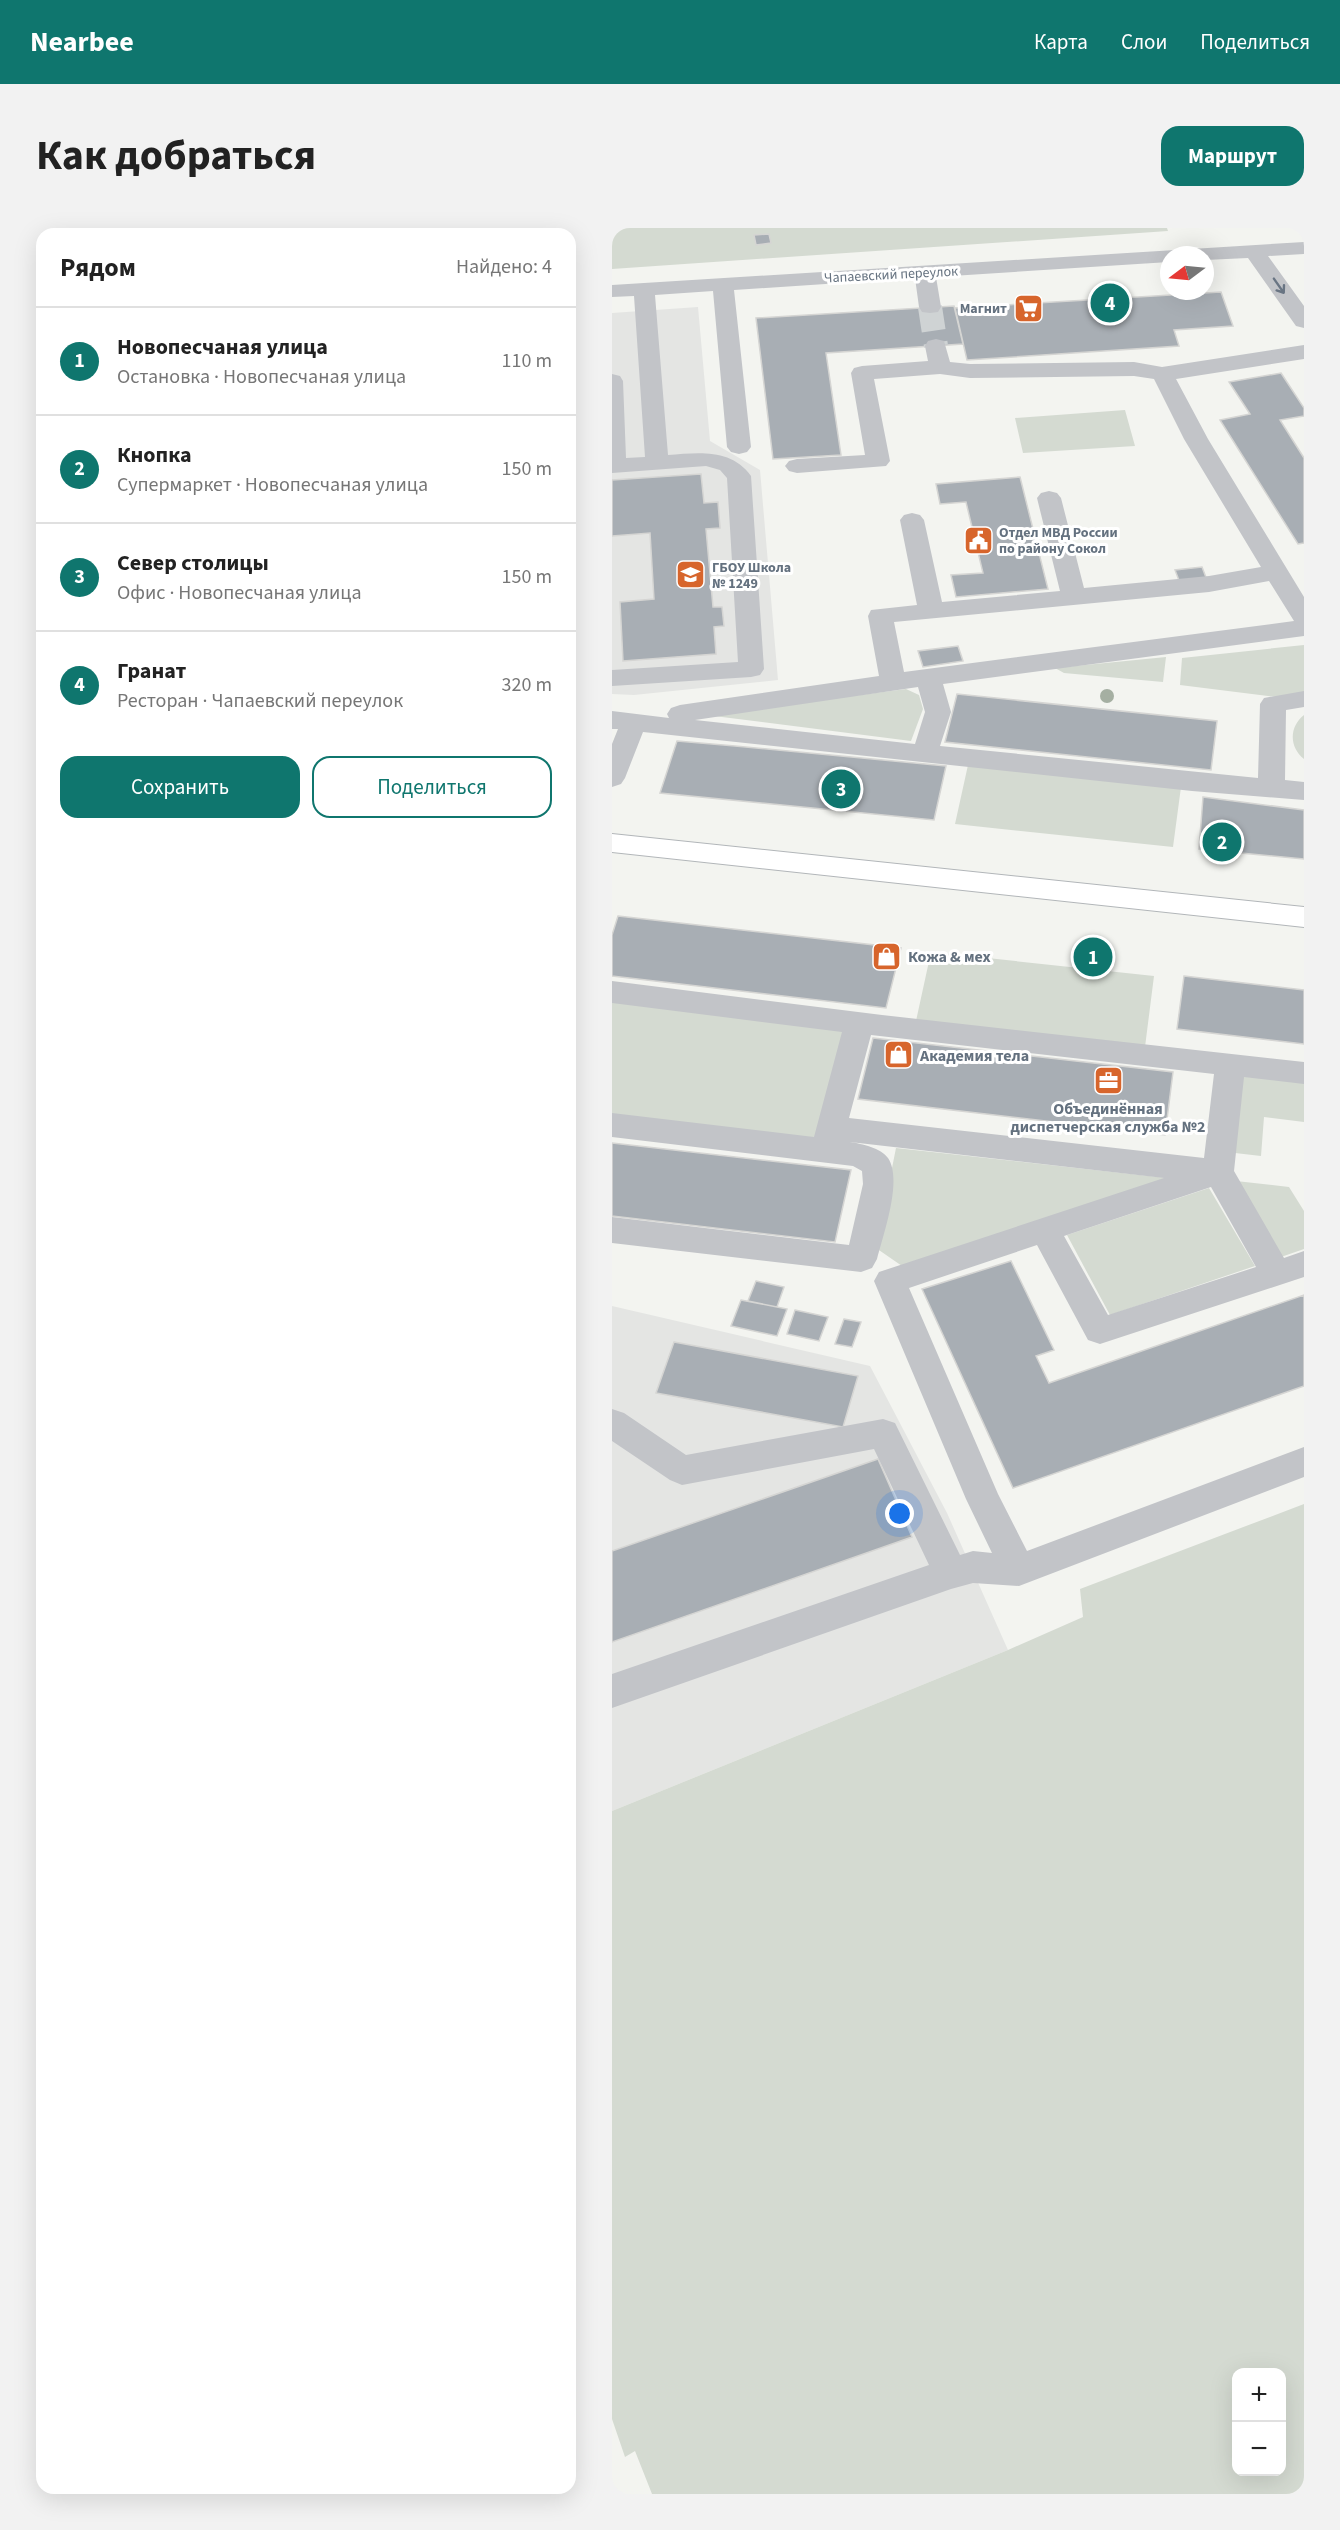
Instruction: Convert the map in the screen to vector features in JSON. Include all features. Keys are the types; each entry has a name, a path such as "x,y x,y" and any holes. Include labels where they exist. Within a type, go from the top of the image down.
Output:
{"main road":[{"path":"612,843 1304,917"}],"street":[{"path":"1214,249 1304,248"},
{"path":"1254,250 1304,321"},
{"name":"Чапаевский переулок","path":"612,291 1160,257"},
{"path":"925,272 930,307"},
{"path":"723,284 739,447"},
{"path":"644,289 657,463"},
{"path":"797,466 878,461 862,373 938,356 970,371 1134,369 1162,374 1304,352"},
{"path":"1162,374 1196,439 1304,618"},
{"path":"612,381 613,466 706,459 728,465 739,476 751,669 612,678"},
{"path":"1049,498 1074,597"},
{"path":"912,520 931,611"},
{"path":"893,682 880,616 1209,584 1276,572"},
{"path":"623,721 893,682 1304,628"},
{"path":"925,752 938,712 928,678"},
{"path":"1271,788 1273,704 1304,699"},
{"path":"623,721 1180,781 1304,791"},
{"path":"612,778 623,721"},
{"path":"612,992 859,1023 1304,1072"},
{"path":"829,1139 859,1023"},
{"path":"1045,1230 1100,1331 1290,1268 1218,1172 1230,1065"},
{"path":"612,1125 829,1139 1218,1172"},
{"path":"612,1230 861,1259 879,1184 876,1164 829,1139"},
{"path":"1019,1570 983,1499 890,1281 1218,1172"},
{"path":"612,1423 682,1470 884,1433 951,1573"},
{"path":"612,1691 951,1573 973,1567 1019,1570 1304,1462"}],"shaded area":[{"path":"612,228 1167,228 1168,231 612,269"},
{"name":"ГБОУ Школа № 1249","path":"698,307 710,441 760,470 778,680 634,695 612,694 612,313"},
{"path":"1125,410 1135,446 1023,453 1015,418"},
{"path":"1304,645 1304,692 1277,697 1180,685 1182,658"},
{"path":"1166,657 1163,682 1064,673 1055,668"},
{"path":"906,689 919,695 923,709 911,741 706,715"},
{"path":"1304,715 1304,759 1293,743 1293,731"},
{"path":"968,765 1181,787 1173,847 955,824"},
{"path":"931,952 1154,976 1145,1047 916,1021"},
{"path":"612,997 849,1023 820,1143 612,1118"},
{"path":"1240,1075 1304,1083 1304,1122 1264,1117 1261,1156 1235,1153"},
{"path":"896,1148 1167,1178 902,1266 876,1248"},
{"path":"1236,1181 1289,1187 1304,1211 1304,1249 1281,1257"},
{"path":"1209,1188 1255,1266 1110,1315 1067,1235"},
{"path":"612,1306 870,1366 947,1513 1008,1650 612,1811"},
{"path":"1304,1504 1304,2494 652,2494 635,2451 625,2457 612,2419 612,1811 1008,1650 1083,1617 1080,1589"}],"building":[{"path":"769,234 771,243 756,245 754,235"},
{"path":"1214,292 1221,292 1233,326 1174,330 1179,346 967,360 955,308 1160,296 1160,300 1214,300"},
{"path":"954,306 963,344 826,353 841,455 773,459 756,318"},
{"path":"1281,373 1304,408 1304,416 1280,420 1304,458 1304,543 1298,544 1220,420 1250,414 1229,382"},
{"path":"701,474 704,503 718,502 720,528 706,529 713,607 722,607 724,626 714,627 716,654 623,661 620,602 654,599 650,533 612,536 612,480"},
{"path":"1020,477 1048,589 956,597 951,575 983,573 966,502 940,504 936,484"},
{"path":"1202,567 1207,580 1180,583 1175,570"},
{"path":"958,646 963,661 923,667 918,651"},
{"path":"957,694 1217,721 1211,770 945,742"},
{"path":"677,741 946,766 934,820 660,793"},
{"path":"1203,797 1304,810 1304,859 1199,849"},
{"path":"618,916 901,948 886,1008 612,976 612,935"},
{"path":"1184,976 1304,990 1304,1044 1177,1029"},
{"path":"873,1038 1173,1072 1165,1135 858,1099"},
{"path":"612,1143 851,1170 835,1242 612,1216"},
{"path":"1011,1261 1054,1350 1036,1356 1049,1383 1304,1295 1304,1386 1013,1488 922,1289"},
{"path":"756,1281 784,1287 777,1307 748,1301"},
{"path":"741,1300 787,1309 777,1336 731,1326"},
{"path":"795,1310 828,1317 819,1341 787,1334"},
{"path":"844,1319 861,1322 852,1347 835,1344"},
{"path":"674,1342 858,1376 843,1427 656,1393"},
{"path":"878,1459 912,1537 612,1642 612,1551"}],"tunnel":[{"path":"930,307 936,346"}],"place":[{"name":"Гранат","path":"1110,303"},
{"name":"Магнит","path":"1028,308"},
{"name":"Отдел МВД России по району Сокол","path":"978,540"},
{"name":"ГБОУ Школа № 1249","path":"691,575"},
{"name":"Север столицы","path":"841,789"},
{"name":"Кнопка","path":"1222,842"},
{"name":"Кожа & мех","path":"887,956"},
{"name":"Новопесчаная улица","path":"1093,957"},
{"name":"Академия тела","path":"899,1055"},
{"name":"Объединённая диспетчерская служба №2","path":"1108,1080"}]}
